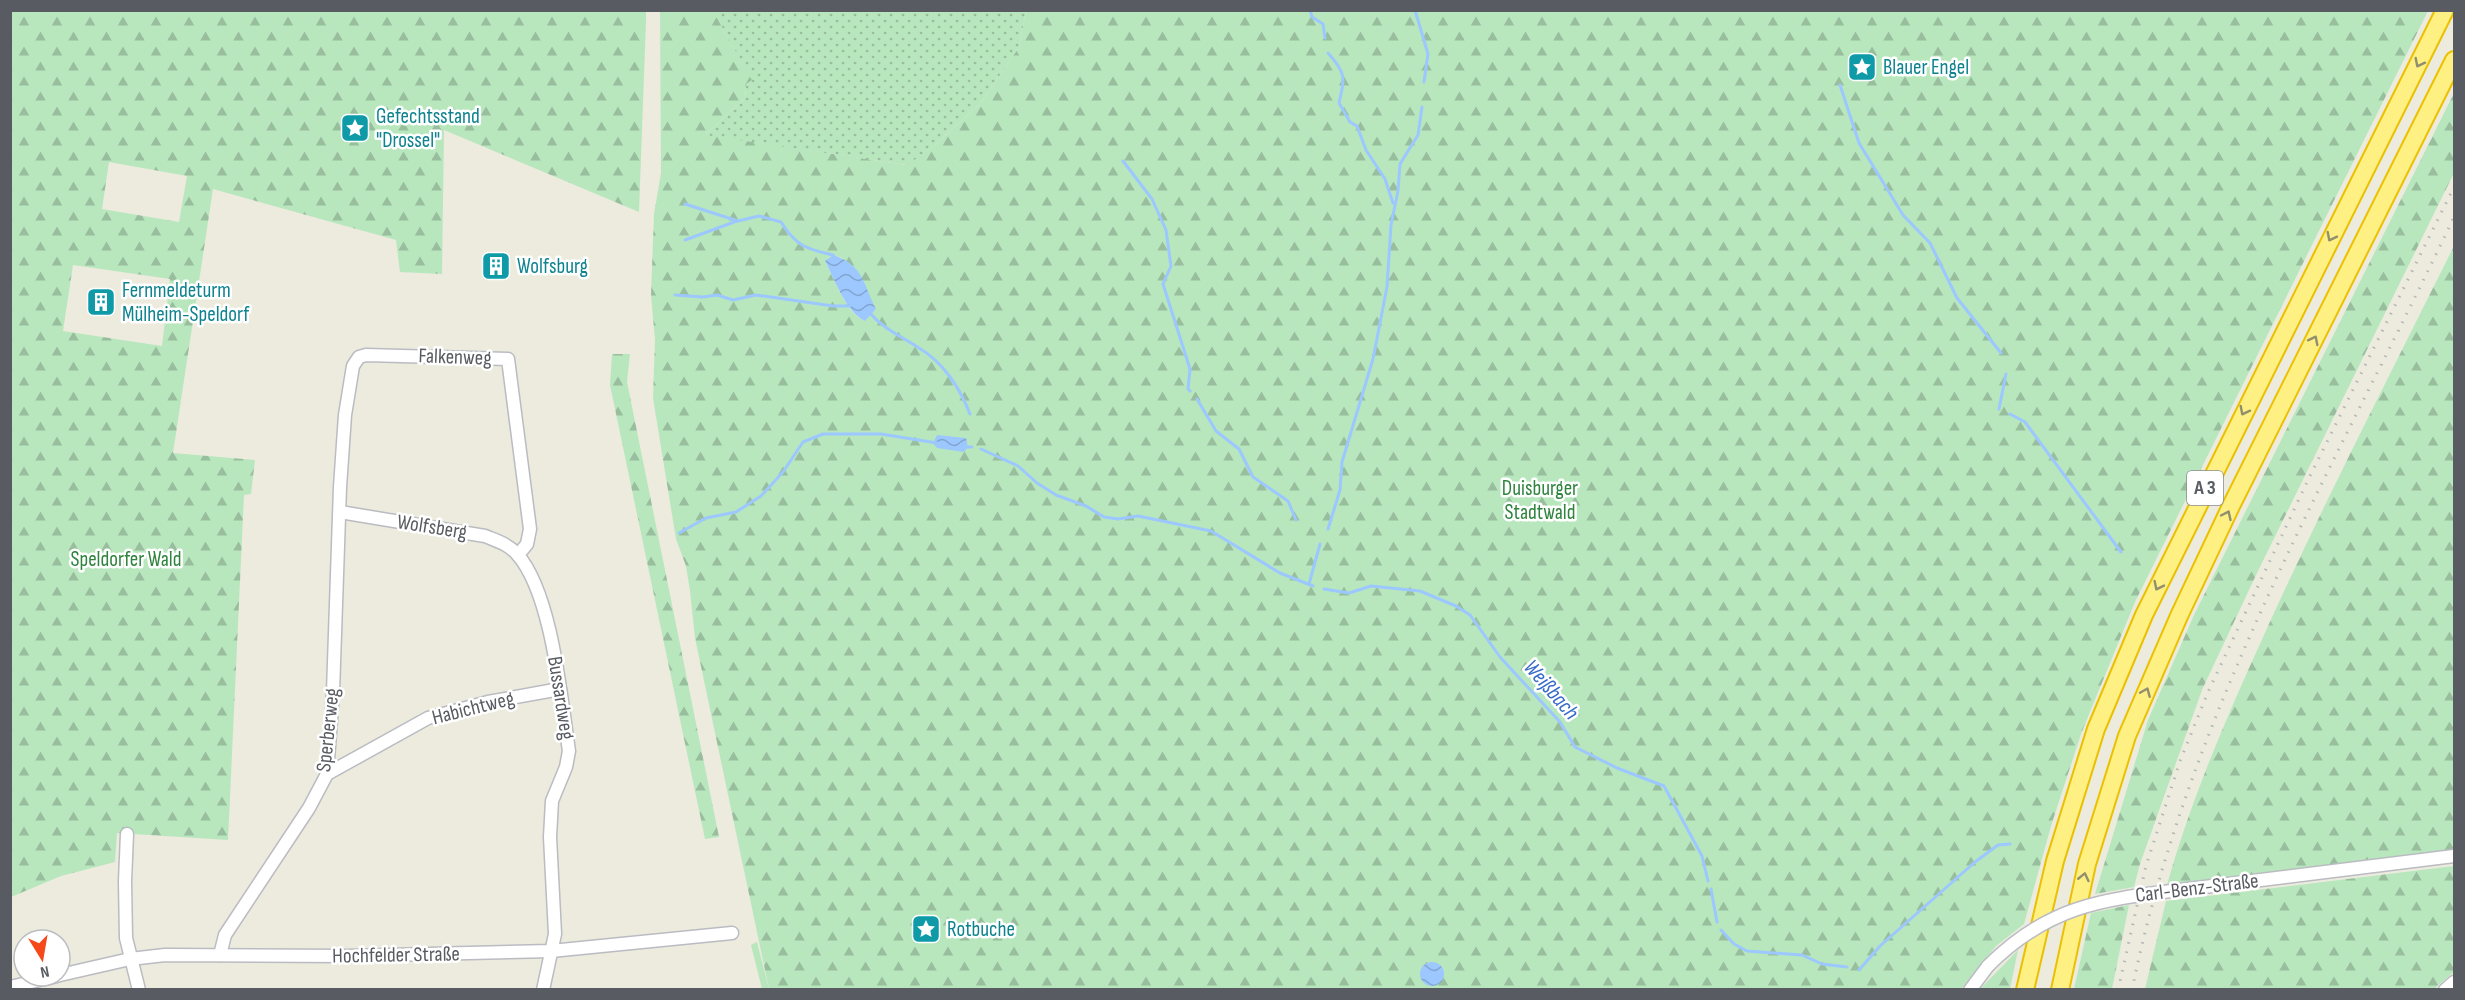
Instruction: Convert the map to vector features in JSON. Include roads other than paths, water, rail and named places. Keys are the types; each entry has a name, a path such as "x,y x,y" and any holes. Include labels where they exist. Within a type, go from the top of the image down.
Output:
{"highway":[{"name":"A 3","path":"2025,990 2061,839 2096,729 2144,615 2204,490 2445,10"},
{"name":"A 3","path":"2060,990 2087,864 2127,736 2179,616 2226,516 2454,60"}],"street":[{"name":"Falkenweg","path":"340,512 345,415 352,366 359,357 366,355 508,359 530,529 526,544 518,555"},
{"name":"Wolfsberg","path":"340,512 485,536 507,545 518,555"},
{"name":"Sperberweg","path":"220,955 225,935 309,808 327,774 333,692 340,512"},
{"name":"Bussardweg","path":"518,555 542,601 560,689 569,751 566,767 556,788 551,809 555,934 543,990"},
{"name":"Habichtweg","path":"327,774 428,718 488,702 560,689"},
{"path":"127,834 126,927 130,959 139,990"},
{"name":"Carl-Benz-Straße","path":"1970,990 1988,966 2011,944 2034,927 2074,908 2133,895 2454,856"},
{"name":"Hochfelder Straße","path":"72,973 130,959 165,955 347,956 551,951 732,933"}],"water":[{"path":"833,255 851,264 865,284 876,309 865,321 846,303 837,286 825,261"},
{"path":"937,435 966,438 968,447 964,452 937,448 933,443"},
{"path":"1432,962 1437,963 1443,969 1443,979 1437,985 1432,986 1427,985 1421,979 1420,974 1421,969 1427,963"}],"waterway":[{"path":"1310,10 1312,17 1323,24 1325,38"},
{"path":"1415,10 1428,54 1424,82"},
{"path":"1328,53 1343,76 1339,103 1350,122 1357,126 1366,150 1385,179 1393,203"},
{"path":"1840,85 1859,143 1903,215 1930,243 1957,298 2001,353"},
{"path":"1328,529 1340,490 1342,462 1373,359 1387,287 1391,225 1398,191 1400,164 1418,135 1422,107"},
{"path":"1123,161 1152,199 1166,230 1171,266 1163,284 1190,369 1188,389 1190,391"},
{"path":"685,204 738,221 759,216 781,222 802,245 833,255 835,258"},
{"path":"685,240 737,221"},
{"path":"675,295 703,297 717,295 733,300 756,295 833,306 850,306"},
{"path":"869,312 886,328 928,354 943,368 956,385 970,414"},
{"path":"1999,409 2006,374"},
{"path":"1197,399 1216,431 1239,449 1253,477 1288,501 1296,520"},
{"path":"2010,414 2025,422 2121,552"},
{"path":"679,533 706,518 736,512 761,496 783,472 803,442 823,434 881,434 937,443"},
{"path":"964,447 972,447"},
{"path":"981,449 1018,466 1037,483 1056,495 1086,506 1104,517 1118,519 1138,516 1211,531 1280,573 1313,586"},
{"path":"1309,584 1320,544"},
{"name":"Weißbach","path":"1324,589 1349,593 1371,586 1420,591 1456,606 1470,615 1500,657 1560,722 1575,747 1617,768 1664,786 1702,856 1708,881"},
{"name":"Weißbach","path":"1859,970 1880,946 1975,862 1998,845 2010,844"},
{"name":"Weißbach","path":"1711,889 1717,922"},
{"name":"Weißbach","path":"1721,930 1734,944 1747,951 1802,955 1822,964 1847,967"}],"railway":[{"path":"2118,990 2146,866 2180,761 2208,692 2308,480 2454,187"},
{"path":"2132,990 2157,887 2189,787 2227,689 2314,499 2454,217"}],"place":[{"name":"Blauer Engel","path":"1862,67"},
{"name":"Gefechtsstand \"Drossel\"","path":"355,128"},
{"name":"Wolfsburg","path":"496,266"},
{"name":"Fernmeldeturm Mülheim-Speldorf","path":"101,302"},
{"name":"Rotbuche","path":"926,929"}],"park label":[{"name":"Duisburger Stadtwald","path":"1540,500"},
{"name":"Speldorfer Wald","path":"126,559"}]}
